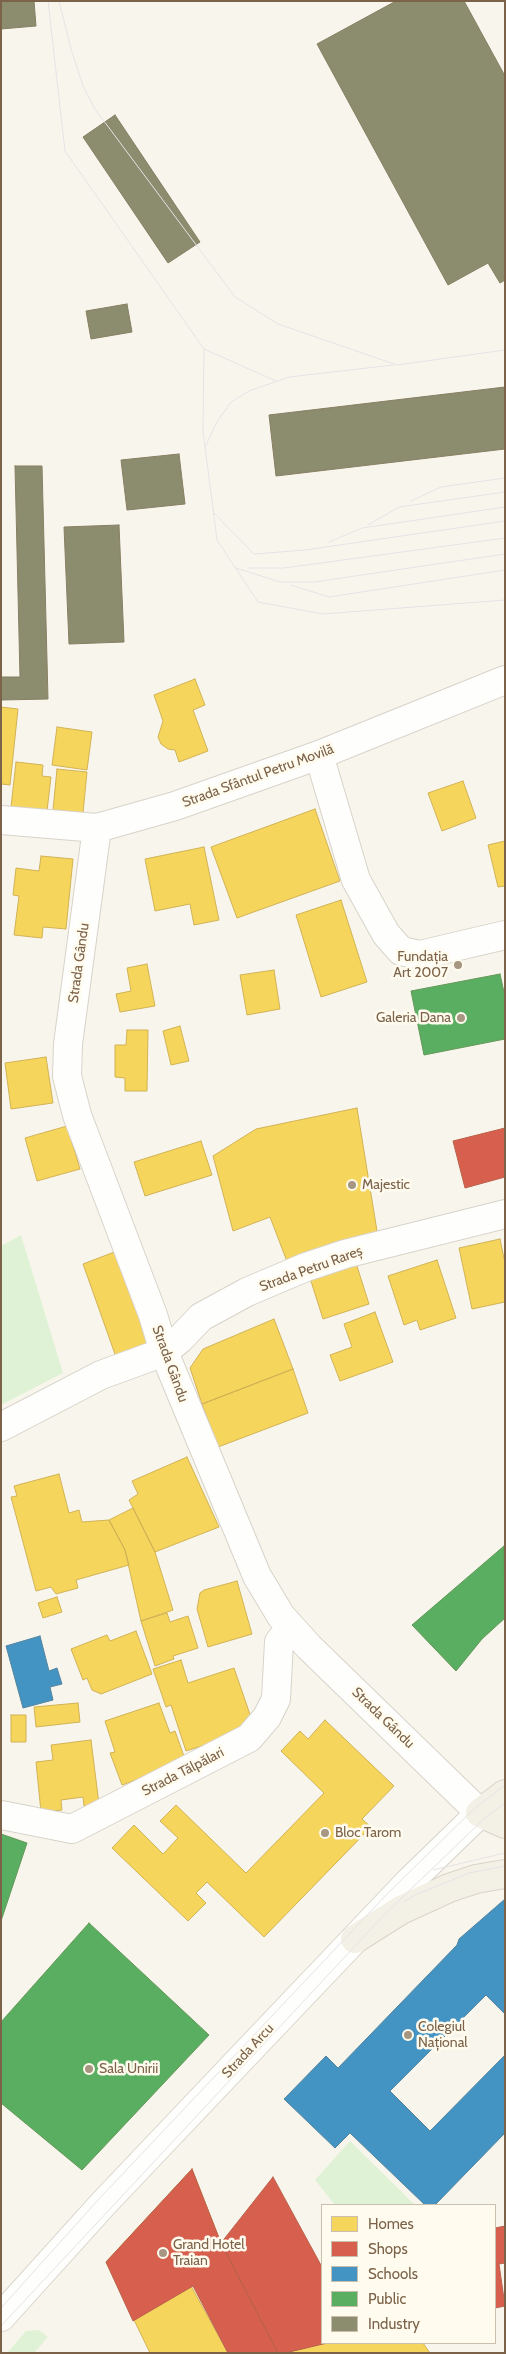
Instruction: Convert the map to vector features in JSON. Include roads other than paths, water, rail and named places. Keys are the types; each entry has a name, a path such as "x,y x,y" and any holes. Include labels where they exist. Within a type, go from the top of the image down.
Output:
{"main road":[{"name":"Strada Arcu","path":"480,1813 505,1794"},
{"path":"480,1813 505,1824"},
{"path":"355,1939 401,1910 449,1888 476,1879 505,1874"}],"street":[{"name":"Strada Sfântul Petru Movilă","path":"1,820 97,828 175,806 320,755 505,680"},
{"path":"320,755 356,880 386,934 401,951 420,955 505,935"},
{"name":"Strada Gându","path":"97,828 68,1044 67,1076 77,1115 153,1315 164,1352 256,1576 290,1628 480,1813"},
{"name":"Strada Petru Rareș","path":"164,1352 180,1339 201,1317 247,1292 306,1268 345,1254 505,1214"},
{"path":"1,1427 100,1375 164,1352"},
{"name":"Strada Tălpălari","path":"1,1815 72,1829 249,1738 267,1717 276,1699 279,1642 290,1628"},
{"name":"Strada Arcu","path":"1,2317 103,2204 355,1939 480,1813"}],"tram line":[{"path":"48,1 65,151 204,349 203,431 217,540 258,602 323,614 505,600"},
{"path":"59,1 83,86 95,109 235,297 278,324 397,365 505,350"},
{"path":"204,349 276,381"},
{"path":"205,447 217,422 231,402 249,391 289,377 393,365"},
{"path":"411,501 441,487 505,478"},
{"path":"368,525 399,507 505,492"},
{"path":"329,542 362,528 505,507"},
{"path":"213,512 254,554 305,550 505,521"},
{"path":"248,568 284,568 505,538"},
{"path":"236,568 280,582 314,582 505,554"},
{"path":"291,585 329,597 505,570"},
{"path":"1,2308 98,2200 389,1892 475,1808 505,1785"},
{"path":"1,2326 383,1916 486,1817 505,1803"},
{"path":"433,1870 505,1853"},
{"path":"404,1902 415,1895 469,1873 505,1866"}],"place":[{"name":"Fundația Art 2007","path":"458,965"},
{"name":"Galeria Dana","path":"461,1018"},
{"name":"Majestic","path":"352,1185"},
{"name":"Bloc Tarom","path":"325,1833"},
{"name":"Colegiul Național","path":"408,2035"},
{"name":"Sala Unirii","path":"89,2069"},
{"name":"Grand Hotel Traian","path":"163,2253"}]}
